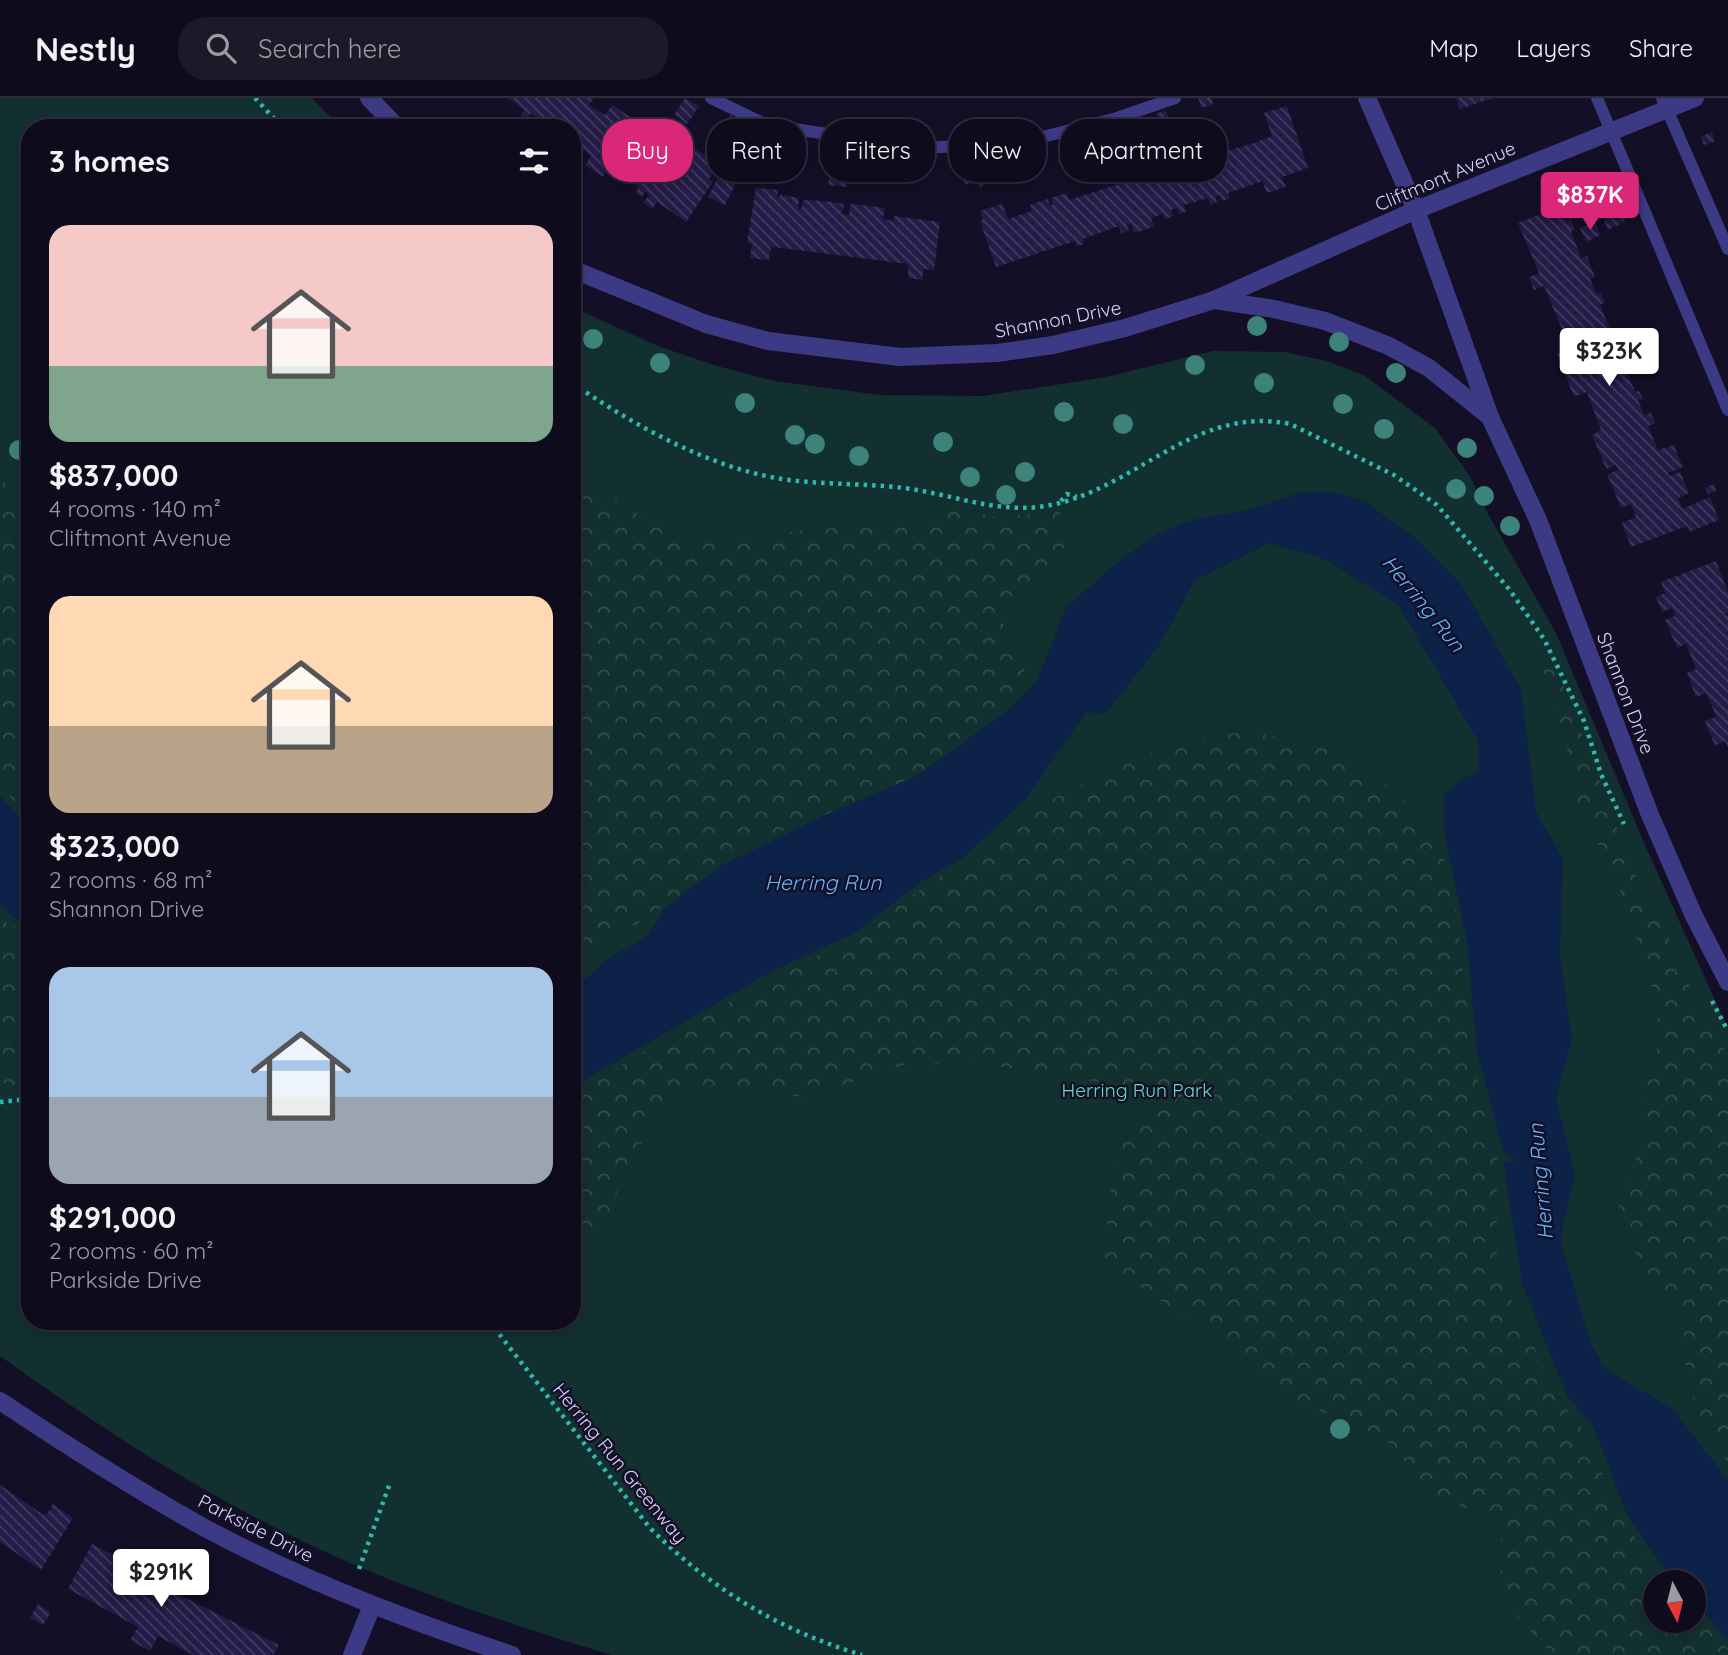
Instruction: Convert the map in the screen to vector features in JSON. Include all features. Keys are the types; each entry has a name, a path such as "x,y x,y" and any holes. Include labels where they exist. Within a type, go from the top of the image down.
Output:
{"street":[{"path":"369,98 389,119"},
{"name":"Shannon Drive","path":"1367,98 1416,210 1490,417 1538,520 1650,814 1695,916 1728,982"},
{"name":"Cliftmont Avenue","path":"1214,300 1416,210 1611,131 1664,104 1695,98"},
{"name":"Shannon Drive","path":"581,273 706,324 768,341 900,356 997,353 1053,345 1125,328 1214,300 1305,315 1368,336 1429,368 1490,417"},
{"name":"Parkside Drive","path":"0,1401 92,1463 204,1527 372,1606 512,1655"},
{"path":"352,1655 372,1606"}],"lane":[{"path":"711,98 768,125 922,148 1019,143 1136,104 1175,98"},
{"path":"1597,98 1728,410"},
{"path":"1664,104 1728,249"}],"path":[{"path":"254,98 274,119"},
{"path":"581,389 616,413 720,464 782,479 905,488 1001,509 1061,502 1077,497 1110,483 1157,453 1194,436 1231,425 1276,421 1290,424 1394,475 1437,505 1509,589 1537,629 1584,721"},
{"path":"0,1102 21,1100"},
{"name":"Herring Run Greenway","path":"496,1330 650,1528 678,1557 741,1603 785,1628 862,1655"},
{"path":"359,1569 390,1483"}],"green space":[{"name":"Herring Run Park","path":"0,98 312,98 332,119 21,119 21,1330 581,1330 581,311 658,346 717,366 775,381 880,395 983,396 1106,377 1213,351 1284,352 1327,361 1365,376 1435,428 1470,476 1487,512 1556,633 1645,845 1728,1029 1728,1655 611,1655 413,1589 336,1557 220,1498 145,1454 0,1356"},
{"path":"0,470 14,507 21,517 21,809 0,786"},
{"path":"581,479 672,535 715,539 845,527 885,529 918,524 956,510 996,517 1060,512 1067,543 1042,579 1001,611 1006,640 1029,678 1008,710 916,776 825,815 744,844 709,875 613,940 581,954"},
{"path":"1533,638 1546,650 1558,672 1633,870 1667,934 1695,997 1728,1055 1728,1464 1705,1425 1691,1392 1685,1357 1684,1312 1646,1271 1631,1245 1620,1212 1616,1191 1634,1163 1642,1138 1640,1078 1657,1062 1658,1015 1648,971 1615,878 1578,806 1565,738"},
{"path":"1244,732 1307,741 1355,762 1400,795 1452,871 1472,1054 1489,1127 1485,1150 1497,1155 1497,1271 1561,1403 1585,1432 1622,1519 1657,1570 1643,1570 1643,1633 1706,1633 1706,1626 1728,1649 1728,1655 1553,1655 1499,1597 1502,1551 1500,1521 1435,1496 1384,1438 1289,1398 1193,1322 1103,1262 1110,1194 1121,1142 1150,1114 1152,1090 975,1063 903,1065 809,1097 693,1089 659,1113 626,1170 603,1227 581,1251 581,1087 775,975 857,938 926,885 968,861 1016,817 1129,761 1189,740"},
{"path":"0,915 7,923 21,930 21,1087 0,1082"}],"water":[{"name":"Herring Run","path":"1332,491 1366,502 1418,540 1463,587 1521,689 1536,811 1563,859 1560,956 1572,1039 1556,1098 1575,1174 1560,1239 1591,1345 1606,1370 1672,1408 1728,1480 1728,1639 1706,1616 1706,1570 1666,1570 1628,1517 1593,1426 1567,1396 1522,1283 1504,1166 1505,1161 1515,1161 1503,1151 1477,1051 1467,941 1444,831 1444,795 1458,782 1478,771 1478,741 1399,606 1327,560 1270,543 1195,580 1159,646 1105,714 1086,712 1026,799 963,858 923,880 855,933 772,971 581,1082 581,983 609,958 649,935 663,909 721,866 825,815 915,777 1011,708 1037,681 1066,607 1123,558 1160,533 1192,520 1253,509 1298,493"},
{"path":"0,796 21,818 21,920 10,915 0,904"}],"building":[{"path":"507,98 594,98 589,105 605,115 612,105 633,119 602,119 602,176 585,165 591,156 581,148 581,119 535,119 531,113 527,118 521,115 524,110"},
{"path":"685,98 699,106 690,119 680,119 674,115"},
{"path":"1198,98 1211,98 1213,104 1202,108"},
{"path":"1456,98 1493,98 1460,109"},
{"path":"1287,106 1308,168 1282,177 1286,187 1266,193 1263,181 1228,193 1230,198 1222,201 1220,195 1215,197 1217,202 1210,205 1208,198 1184,205 1186,212 1179,214 1177,208 1171,210 1173,216 1165,219 1163,214 1151,218 1154,227 1134,233 1131,224 1127,225 1129,231 1121,233 1119,226 1083,239 1084,244 1077,246 1075,241 996,267 980,221 983,220 980,211 1002,204 1008,219 1032,211 1030,205 1048,199 1050,206 1053,204 1051,198 1067,193 1069,200 1119,182 1227,182 1227,151 1272,136 1264,113"},
{"path":"1166,110 1169,119 1158,119 1156,114"},
{"path":"1712,132 1715,141 1704,145 1701,137"},
{"path":"693,148 704,155 707,150 707,182 713,182 686,222 657,202 652,209 643,203 649,195 645,192 642,197 635,192 639,187 632,182 693,182"},
{"path":"716,182 736,183 725,205 708,197"},
{"path":"828,182 848,182 847,187 828,185"},
{"path":"978,182 992,182 980,187"},
{"path":"756,188 778,190 777,200 780,195 799,198 798,207 802,208 803,200 824,201 844,204 842,214 849,215 850,204 885,208 883,219 894,221 894,216 940,222 934,270 924,269 922,280 908,278 908,264 774,247 771,247 769,260 750,258 752,244 747,243"},
{"path":"1561,206 1567,222 1571,220 1575,230 1571,231 1581,258 1587,256 1595,277 1590,279 1596,294 1601,293 1605,302 1600,305 1610,329 1621,328 1630,349 1620,353 1635,392 1639,391 1643,399 1638,400 1644,415 1651,413 1655,423 1648,426 1658,450 1674,445 1683,467 1668,473 1669,476 1680,472 1689,493 1678,498 1682,509 1710,497 1719,520 1689,532 1687,526 1631,547 1622,523 1636,517 1631,504 1621,508 1607,474 1618,470 1616,465 1606,469 1592,435 1601,430 1587,392 1574,397 1557,354 1569,349 1569,346 1544,286 1534,290 1529,277 1539,273 1518,223"},
{"path":"1621,212 1625,222 1608,230 1604,220"},
{"path":"1595,222 1600,235 1586,242 1580,228"},
{"path":"1714,484 1716,491 1708,494 1705,488"},
{"path":"1716,561 1728,592 1728,613 1723,615 1728,615 1728,747 1725,741 1715,746 1705,721 1716,717 1712,706 1706,693 1696,697 1687,673 1696,669 1686,644 1677,648 1665,620 1675,616 1672,608 1662,612 1656,597 1665,593 1661,582"},
{"path":"0,1485 42,1514 47,1514 53,1504 73,1518 41,1570 0,1542"},
{"path":"92,1544 117,1557 122,1547 134,1553 130,1560 139,1566 138,1569 162,1581 167,1572 178,1579 172,1591 279,1645 273,1655 193,1655 158,1636 150,1651 130,1640 138,1627 68,1589"},
{"path":"38,1604 51,1613 43,1625 30,1618"}]}
